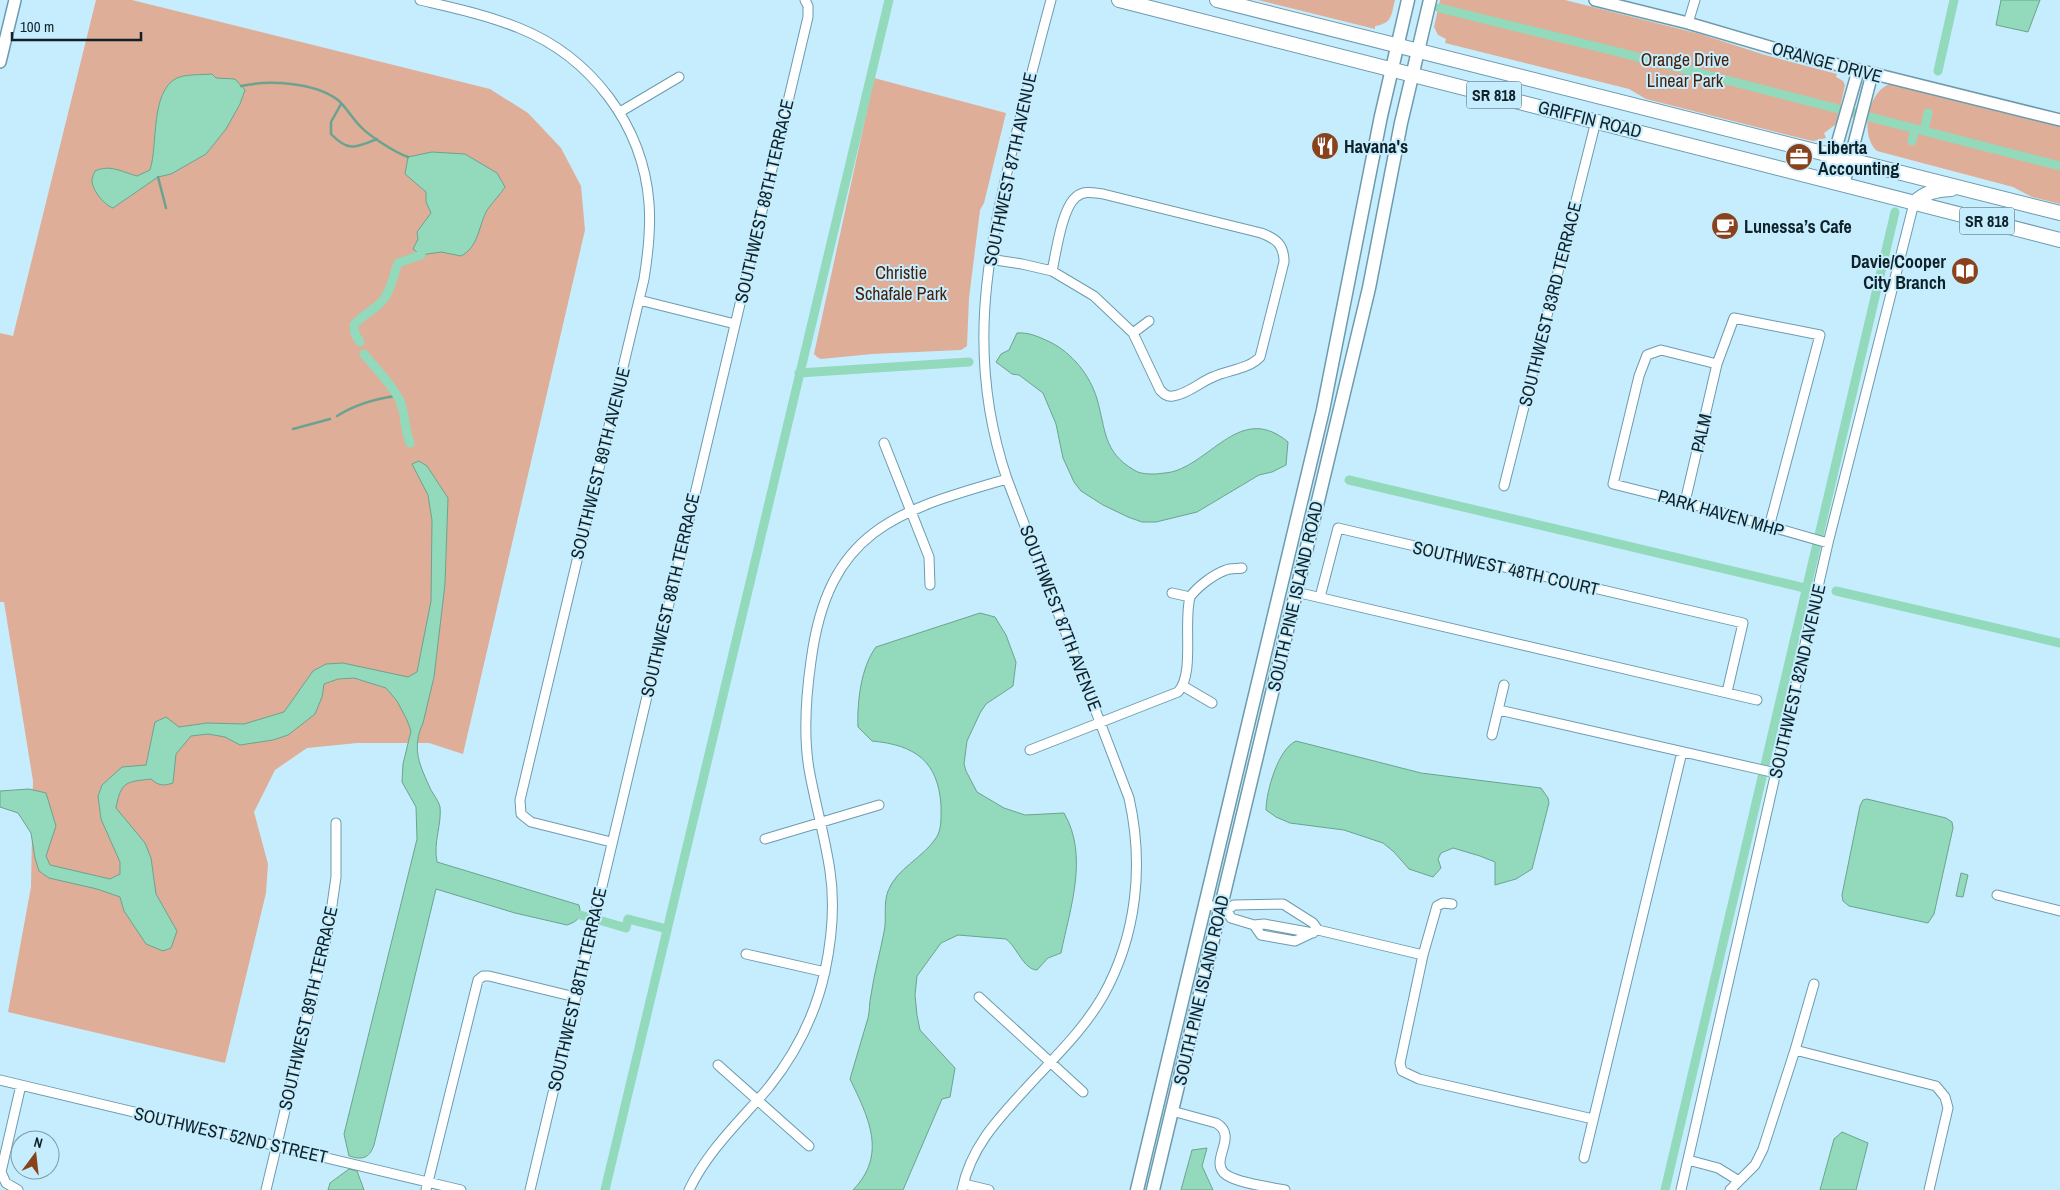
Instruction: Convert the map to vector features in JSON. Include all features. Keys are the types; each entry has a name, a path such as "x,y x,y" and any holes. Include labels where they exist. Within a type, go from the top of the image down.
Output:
{"main road":[{"name":"GRIFFIN ROAD","path":"1119,0 1844,183 2060,240"},
{"name":"GRIFFIN ROAD","path":"1217,0 1397,46 1836,150 1850,160 2060,213"},
{"name":"SOUTH PINE ISLAND ROAD","path":"1137,1190 1323,410 1408,0"},
{"name":"SOUTH PINE ISLAND ROAD","path":"1153,1190 1224,909 1296,592 1369,288 1412,75 1430,0"},
{"path":"1914,203 1925,193 1933,190 1962,188"},
{"path":"1255,691 1272,696"}],"street":[{"path":"0,62 15,0"},
{"name":"SOUTHWEST 89TH AVENUE","path":"420,0 483,15 520,28 552,44 591,76 620,112 637,148 646,181 649,202 648,251 639,300 519,808 520,814 531,822 611,842"},
{"name":"SOUTHWEST 88TH TERRACE","path":"530,1190 808,17 808,6 805,0"},
{"name":"SOUTHWEST 87TH AVENUE","path":"963,1187 974,1155 985,1134 1083,1025 1103,996 1126,942 1135,902 1138,861 1133,816 1122,777 1007,479 994,432 985,377 984,309 989,259 1004,186 1051,0"},
{"name":"ORANGE DRIVE","path":"1595,0 1688,23 1858,71 2060,120"},
{"path":"1688,23 1696,0"},
{"path":"1827,179 1858,71"},
{"path":"1844,183 1872,74"},
{"path":"620,112 679,77"},
{"name":"SOUTHWEST 83RD TERRACE","path":"1504,486 1596,121"},
{"path":"989,259 1022,264 1052,272 1094,296 1134,333 1160,390 1167,396 1184,393 1212,377 1256,361 1262,352 1284,262 1282,247 1276,239 1261,233 1094,192 1076,197 1068,208 1052,272"},
{"name":"SOUTHWEST 82ND AVENUE","path":"1681,1190 1772,772 1914,203"},
{"path":"639,300 735,324"},
{"name":"PALM","path":"1685,502 1718,364 1734,318 1820,335 1769,527"},
{"path":"1134,333 1149,322"},
{"name":"PARK HAVEN MHP","path":"1718,364 1662,350 1646,355 1639,376 1613,484 1685,502 1828,543"},
{"path":"884,443 929,557 930,585"},
{"path":"690,1190 710,1157 781,1071 800,1040 815,1006 825,972 832,930 832,891 809,767 806,714 807,688 813,646 821,612 833,581 857,548 870,535 890,522 940,499 1007,479"},
{"name":"SOUTHWEST 48TH COURT","path":"1320,597 1338,528 1743,623 1727,692"},
{"path":"1030,750 1170,696 1183,686 1186,674 1190,598 1194,592 1219,574 1227,570 1242,568"},
{"path":"1296,592 1757,700"},
{"path":"1172,593 1190,598"},
{"path":"1492,735 1504,685"},
{"path":"1183,686 1212,703"},
{"path":"1499,710 1772,772"},
{"path":"1584,1158 1682,752"},
{"path":"765,839 879,805"},
{"name":"SOUTHWEST 89TH TERRACE","path":"266,1190 278,1146 328,926 336,877 336,823"},
{"path":"1997,895 2060,911"},
{"path":"1452,904 1443,903 1437,906 1423,955 1400,1063 1402,1070 1419,1079 1593,1119"},
{"path":"1205,904 1224,909 1234,905 1284,904 1313,923 1315,932"},
{"path":"1224,909 1231,918 1254,925 1264,924 1315,932 1423,955"},
{"path":"1282,939 1297,913"},
{"path":"1254,925 1261,935 1295,941 1315,932"},
{"path":"746,954 825,972"},
{"path":"427,1186 478,980 483,976 575,996"},
{"path":"1730,1190 1755,1165 1763,1149 1814,984"},
{"path":"979,997 1083,1092"},
{"path":"1795,1050 1936,1086 1945,1097 1948,1108 1929,1190"},
{"path":"718,1065 809,1146"},
{"name":"SOUTHWEST 52ND STREET","path":"0,1080 366,1167 427,1186 462,1190"},
{"path":"18,1190 12,1188 4,1181 1,1176 1,1169 22,1085"},
{"path":"1172,1111 1222,1126 1225,1135 1220,1162 1224,1173 1230,1177 1285,1190"},
{"path":"1688,1160 1718,1168 1739,1181"},
{"path":"963,1187 989,1190"}],"green space":[{"path":"96,0 132,0 490,89 528,113 561,148 581,186 585,230 463,754 429,743 357,743 307,748 275,770 254,812 268,864 266,893 225,1063 8,1012 31,887 33,781 4,602 0,602 0,333 13,336"},
{"path":"1258,0 1395,0 1392,14 1388,20 1381,25 1375,26 1375,29"},
{"name":"Orange Drive Linear Park","path":"1440,0 1565,0 1700,34 1765,55 1837,74 1836,77 1843,81 1845,85 1837,121 1835,125 1824,133 1826,138 1814,141 1808,140 1646,99 1629,89 1445,43 1446,39 1438,35 1434,27"},
{"name":"Christie Schafale Park","path":"874,78 1006,113 984,203 980,210 969,298 967,346 961,350 872,354 821,359 814,354"},
{"path":"1890,84 2060,123 2060,204 2032,197 2013,187 1877,151 1871,144 1868,135 1869,114 1871,104 1876,95 1882,88"}],"shaded area":[{"path":"2001,0 2040,0 2028,32 1996,25"},
{"path":"212,74 216,78 235,79 245,90 240,104 226,129 206,154 171,174 158,177 113,208 106,204 92,183 95,171 111,168 137,176 150,170 156,120 163,94 168,85 177,78 189,75"},
{"path":"432,152 465,154 497,173 505,187 486,212 471,248 461,256 441,252 421,255 413,249 418,239 417,232 431,213 426,202 426,192 405,174 408,157"},
{"path":"1017,333 1030,334 1050,342 1073,359 1085,373 1094,390 1104,430 1111,448 1116,456 1136,471 1156,474 1175,471 1192,463 1231,436 1244,431 1258,429 1272,432 1288,442 1286,465 1272,472 1259,475 1197,512 1156,522 1142,522 1103,505 1081,491 1074,482 1063,458 1056,424 1043,393 1019,375 1012,374 996,362 1001,354 1009,350"},
{"path":"419,461 427,466 448,498 445,584 434,677 419,732 417,749 423,773 440,807 436,847 437,862 579,905 580,912 577,920 567,925 515,913 436,889 374,1145 367,1156 358,1158 349,1156 344,1134 417,839 416,807 402,782 403,764 411,731 397,701 386,688 354,678 338,679 324,684 322,697 315,714 288,735 273,740 240,745 225,737 208,734 191,736 176,754 173,783 161,785 151,779 126,784 120,792 116,808 145,843 151,858 156,894 177,931 171,948 163,951 146,944 124,911 120,897 97,889 49,878 39,871 31,833 18,813 0,807 0,791 29,789 46,793 56,826 46,856 50,865 110,879 120,874 120,862 101,819 98,796 102,785 122,767 146,765 155,722 166,717 179,727 207,723 244,724 284,712 313,671 326,664 343,663 408,677 417,672 431,601 432,520 428,495 412,464"},
{"path":"980,613 995,617 1006,635 1016,662 1013,686 986,704 967,741 964,764 966,771 977,792 1004,808 1025,815 1064,813 1075,847 1076,864 1069,918 1061,953 1048,958 1037,970 1032,969 1024,962 1006,939 958,935 941,943 917,976 915,995 920,1030 955,1068 950,1097 942,1099 903,1190 853,1190 864,1176 870,1163 872,1149 868,1121 850,1079 869,1015 872,987 885,927 885,906 888,891 897,876 931,845 939,831 941,818 939,790 935,777 922,758 901,746 872,741 858,727 858,707 863,675 876,647"},
{"path":"1296,741 1421,773 1541,788 1549,803 1532,869 1516,879 1495,885 1495,862 1453,848 1441,853 1438,859 1441,868 1433,877 1409,869 1383,843 1344,830 1290,823 1276,817 1266,810 1268,793 1279,762 1284,753"},
{"path":"1867,799 1946,818 1952,822 1953,828 1934,914 1928,923 1849,906 1843,901 1842,895 1860,806 1863,800"},
{"path":"1961,873 1968,875 1963,897 1956,896"},
{"path":"1842,1132 1868,1143 1856,1190 1820,1190 1834,1139"},
{"path":"1207,1148 1202,1166 1213,1190 1181,1190 1192,1150"},
{"path":"349,1169 357,1171 364,1190 328,1190 330,1183"}],"waterway":[{"path":"605,1190 889,0"},
{"path":"1938,71 1954,0"},
{"path":"1439,8 2060,166"},
{"path":"241,86 278,83 317,89 338,100 364,130 390,148 408,157"},
{"path":"341,104 331,122 331,134 337,140 342,144 352,147 377,139"},
{"path":"1924,131 1928,113"},
{"path":"1912,141 1915,129"},
{"path":"158,177 166,208"},
{"path":"1665,1190 1895,212"},
{"path":"360,342 355,334 354,325 380,304 386,296 398,263 421,255"},
{"path":"364,354 397,395 410,443"},
{"path":"799,373 969,362"},
{"path":"337,416 365,403 396,396"},
{"path":"293,429 330,419"},
{"path":"1349,480 1805,588"},
{"path":"1836,591 2060,643"},
{"path":"580,915 588,917"},
{"path":"599,920 626,928 628,919 667,929"}],"place":[{"name":"Havana's","path":"1325,146"},
{"name":"Liberta Accounting","path":"1799,157"},
{"name":"Lunessa’s Cafe","path":"1725,226"},
{"name":"Davie/Cooper City Branch","path":"1965,271"}]}
